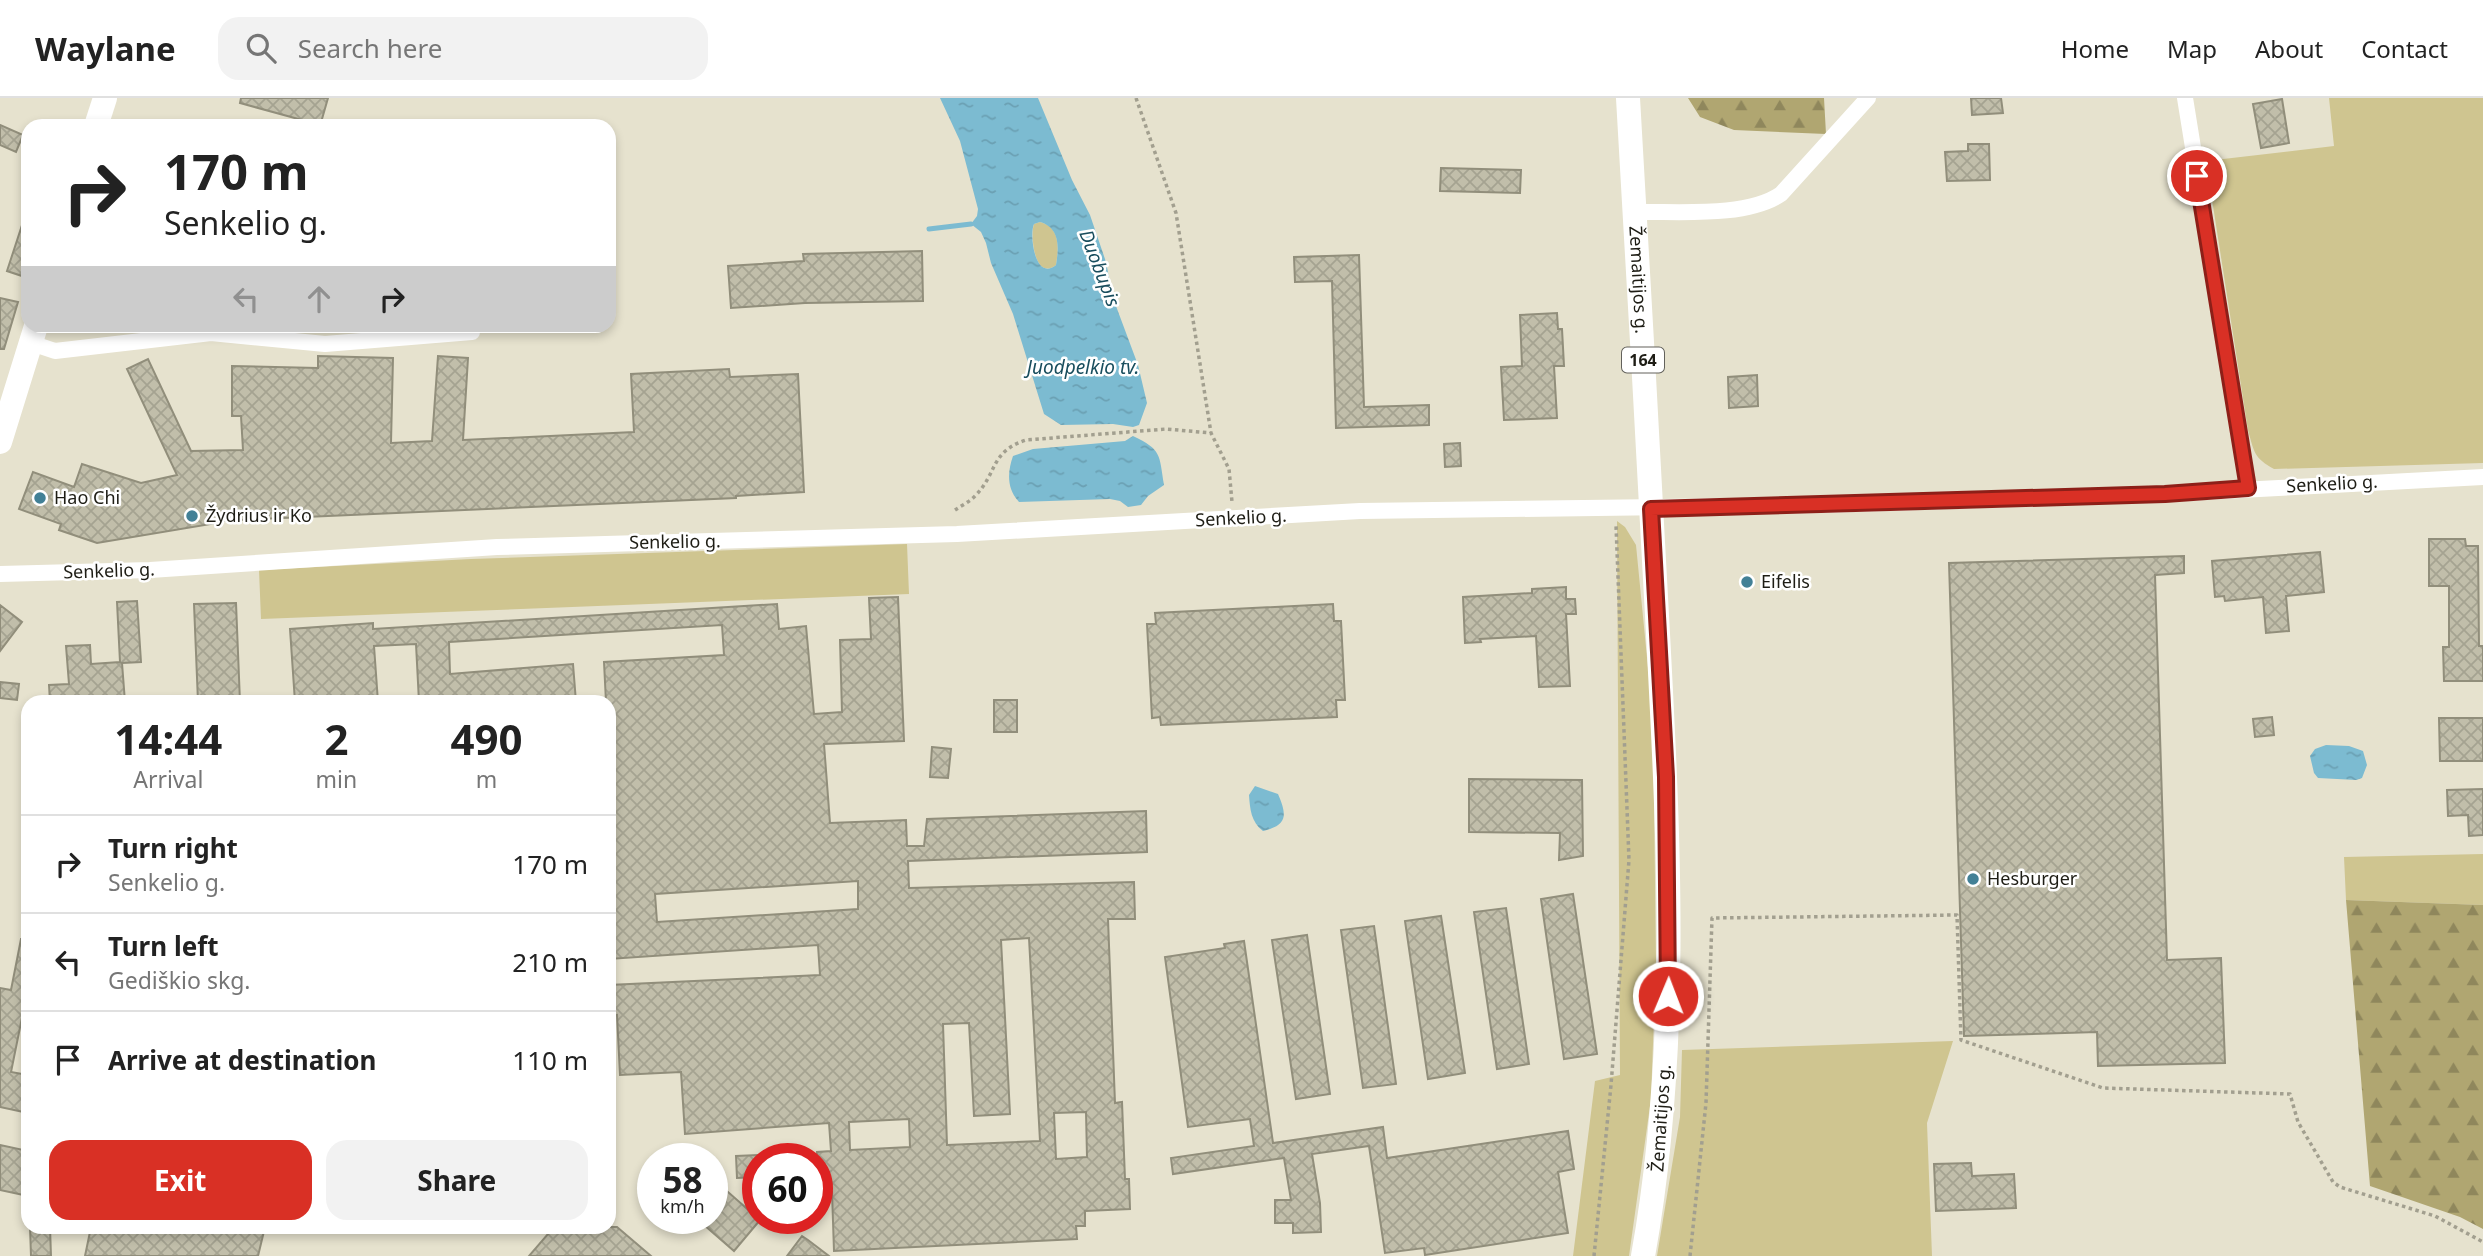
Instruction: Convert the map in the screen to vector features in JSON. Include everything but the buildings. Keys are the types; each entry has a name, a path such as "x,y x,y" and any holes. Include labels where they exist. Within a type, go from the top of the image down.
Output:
{"main road":[{"path":"98,119 105,98"},
{"name":"Žemaitijos g.","path":"1628,98 1666,777 1668,973 1663,1117 1654,1195 1643,1256"},
{"path":"0,442 33,334"}],"street":[{"path":"1634,212 1739,209 1769,202 1780,194 1868,98"},
{"path":"2185,98 2248,488"},
{"path":"33,334 55,351 203,333"},
{"path":"220,333 325,344 460,333"},
{"name":"Senkelio g.","path":"0,574 150,570 498,547 918,535 1360,511 1651,509 2138,495 2483,477"}],"path":[{"path":"1136,98 1176,214 1211,433 1229,469 1234,518"},
{"path":"955,510 974,497 1002,452 1013,444 1027,440 1166,429 1211,433"},
{"path":"1594,1256 1629,860 1615,509"},
{"path":"1690,1256 1706,1103 1712,918 1957,915 1961,1040 2103,1088 2290,1094 2298,1122 2333,1182 2340,1187 2435,1216 2483,1240"}],"shaded area":[{"path":"2329,98 2483,98 2483,463 2274,469 2259,458 2254,449 2248,430 2206,161 2334,146"},
{"path":"1040,222 1051,228 1057,239 1056,265 1049,269 1038,262 1033,246 1034,224"},
{"path":"1617,521 1625,527 1636,545 1653,719 1656,960 1651,1099 1629,1256 1573,1256 1595,1081 1620,1075"},
{"path":"907,544 909,594 261,619 259,570 471,559"},
{"path":"2483,854 2483,905 2346,900 2344,857"},
{"path":"1953,1041 1927,1123 1932,1256 1657,1256 1680,1117 1682,1050"}],"green space":[{"path":"1688,98 1824,98 1826,134 1734,130 1700,117"},
{"path":"2346,900 2483,905 2483,1229 2460,1217 2370,1186"}],"water":[{"name":"Juodpelkio tv.","path":"940,98 1038,98 1072,180 1090,215 1106,262 1113,298 1138,365 1147,403 1139,425 1061,425 1044,414 1013,314 991,263 986,243 981,232 971,224 978,209 960,141","holes":["1040,222 1055,233 1058,245 1056,265 1049,269 1038,262 1032,237 1034,224"]},
{"path":"1133,436 1158,454 1164,485 1148,496 1141,505 1128,507 1120,501 1110,499 1019,502 1012,492 1009,475 1013,456 1033,449 1125,441"},
{"path":"2326,745 2349,746 2363,751 2367,765 2362,778 2318,778 2310,756 2315,749"},
{"path":"1255,786 1278,794 1283,818 1271,829 1263,831 1254,819 1249,795"}],"waterway":[{"path":"929,229 971,224"}],"place":[{"name":"Hao Chi","path":"40,498"},
{"name":"Žydrius ir Ko","path":"192,516"},
{"name":"Eifelis","path":"1747,582"},
{"name":"Hesburger","path":"1973,879"}],"route":[{"path":"1668,996 1666,777 1651,509 2165,494 2248,488 2197,176"}],"water label":[{"name":"Duobupis","path":"1100,268"}]}
